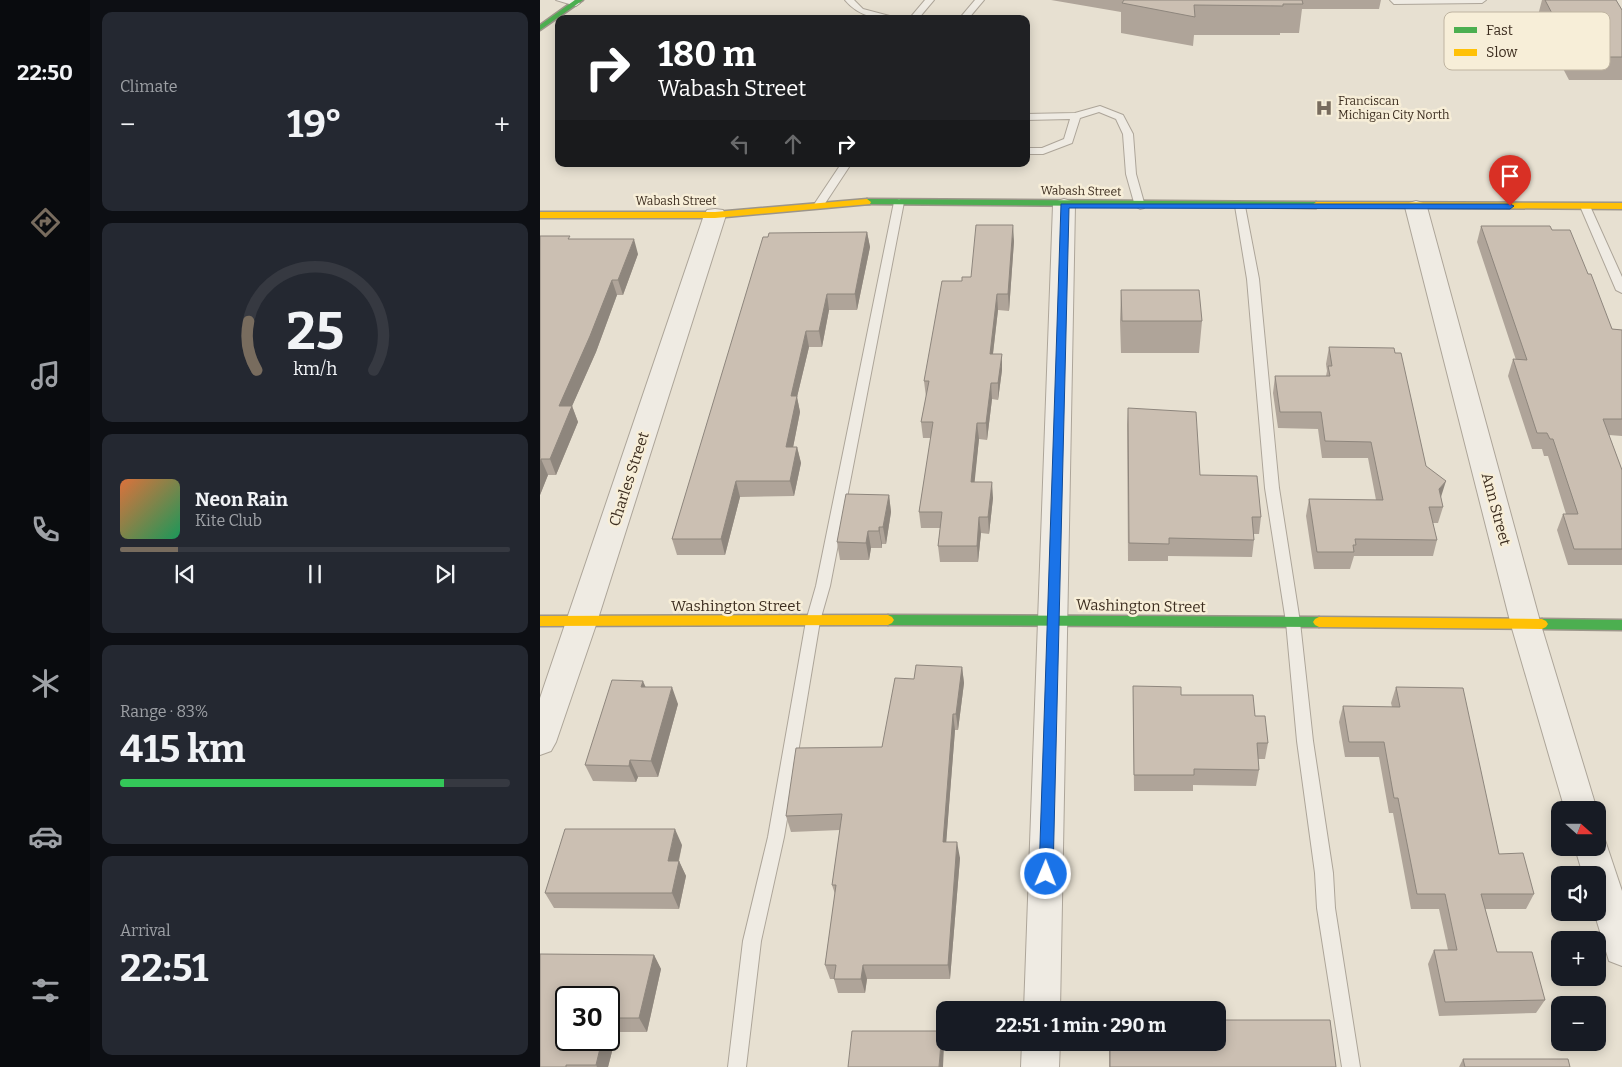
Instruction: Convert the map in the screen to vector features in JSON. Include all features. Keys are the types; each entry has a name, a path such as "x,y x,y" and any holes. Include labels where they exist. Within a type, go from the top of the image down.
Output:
{"street":[{"path":"558,15 578,1"},
{"path":"540,28 555,17"},
{"name":"Wabash Street","path":"540,215 715,215 873,201 1140,206 1622,206"},
{"path":"1042,1001 1064,205"},
{"name":"Ann Street","path":"1416,207 1526,624 1578,801"},
{"name":"Charles Street","path":"540,742 582,622 715,215"},
{"name":"Washington Street","path":"540,621 1052,620 1622,625"},
{"path":"1594,856 1622,949"},
{"path":"1040,1067 1041,1051"}],"lane":[{"path":"560,0 578,1"},
{"path":"849,0 860,11 878,15"},
{"path":"917,15 930,0"},
{"path":"967,15 980,0"},
{"path":"1394,1 1482,0"},
{"path":"1030,117 1076,116 1100,109 1120,117 1128,134 1131,174 1140,206"},
{"path":"1030,151 1043,151 1068,141 1076,116"},
{"path":"818,206 844,167"},
{"path":"737,1067 752,941 776,837 813,621 823,586 855,432 871,336 899,202"},
{"path":"1240,206 1254,279 1272,488 1294,622 1305,741 1324,873 1326,908 1351,1067"},
{"path":"1585,206 1622,290"}],"building":[{"path":"1124,0 1302,0 1303,4 1283,4 1283,6 1194,5 1195,17 1122,3"},
{"path":"1545,0 1616,0 1622,10 1622,57 1610,57 1610,12 1551,12"},
{"path":"976,225 1013,225 1008,294 997,294 990,354 1002,354 998,383 991,383 986,423 977,423 971,482 992,482 988,517 979,517 977,546 938,546 942,512 919,512 933,422 921,422 929,381 924,381 942,281 962,281 962,277 971,277"},
{"path":"1481,226 1550,226 1552,230 1570,230 1588,274 1591,274 1612,329 1622,330 1622,419 1603,419 1622,470 1622,549 1574,549 1563,514 1578,514 1553,439 1550,439 1547,433 1537,433 1513,359 1527,360"},
{"path":"867,232 855,294 827,294 819,331 806,331 791,396 797,396 786,447 797,447 790,481 736,481 721,539 672,539 763,237 768,237 769,233"},
{"path":"540,236 570,236 568,239 634,239 618,280 612,280 559,406 572,406 550,459 541,459 540,463"},
{"path":"1121,290 1199,290 1202,321 1122,321"},
{"path":"1329,347 1394,348 1395,353 1401,353 1426,466 1446,481 1439,489 1443,507 1429,507 1437,540 1355,539 1356,545 1353,545 1354,552 1317,552 1309,499 1383,500 1371,442 1325,441 1321,412 1280,412 1275,376 1330,376 1328,366 1332,366"},
{"path":"1128,408 1196,412 1200,475 1257,476 1261,517 1252,517 1254,540 1169,538 1169,544 1129,543"},
{"path":"846,494 889,495 883,527 879,527 879,531 868,531 866,543 837,542"},
{"path":"916,665 962,667 956,714 953,714 943,842 957,842 948,965 863,965 861,979 834,979 836,965 825,965 836,885 832,885 842,814 786,816 796,748 882,747 895,678 914,679"},
{"path":"612,680 643,681 641,687 672,687 651,761 630,760 629,766 585,765"},
{"path":"1133,686 1181,687 1181,695 1253,695 1255,716 1265,716 1268,743 1257,743 1259,770 1194,769 1194,775 1134,775"},
{"path":"1396,687 1463,688 1499,854 1523,853 1534,894 1481,894 1497,952 1532,952 1545,1000 1445,1002 1434,950 1457,950 1445,894 1417,894 1398,798 1394,798 1384,742 1349,742 1343,706 1400,707"},
{"path":"565,829 675,829 668,861 679,861 672,893 545,893"},
{"path":"540,954 654,955 639,1018 620,1018 620,986 555,986 555,1051 599,1051 596,1065 540,1067"},
{"path":"1226,1020 1330,1020 1336,1067 1110,1067 1110,1051 1226,1051"},
{"path":"852,1031 936,1031 936,1051 940,1051 939,1067 848,1067"},
{"path":"1463,1059 1568,1059 1570,1067 1465,1067"}],"traffic: fast":[{"path":"559,15 580,0"},
{"path":"540,28 555,18"},
{"path":"867,202 1316,205"},
{"path":"888,620 1319,622"},
{"path":"1542,624 1622,625"}],"traffic: slow":[{"path":"540,215 715,215 867,202"},
{"path":"1316,205 1622,206"},
{"path":"540,621 888,620"},
{"path":"1319,622 1542,624"}],"place":[{"name":"Franciscan Michigan City North","path":"1324,108"}],"route":[{"path":"1046,874 1064,205 1510,206"}]}
